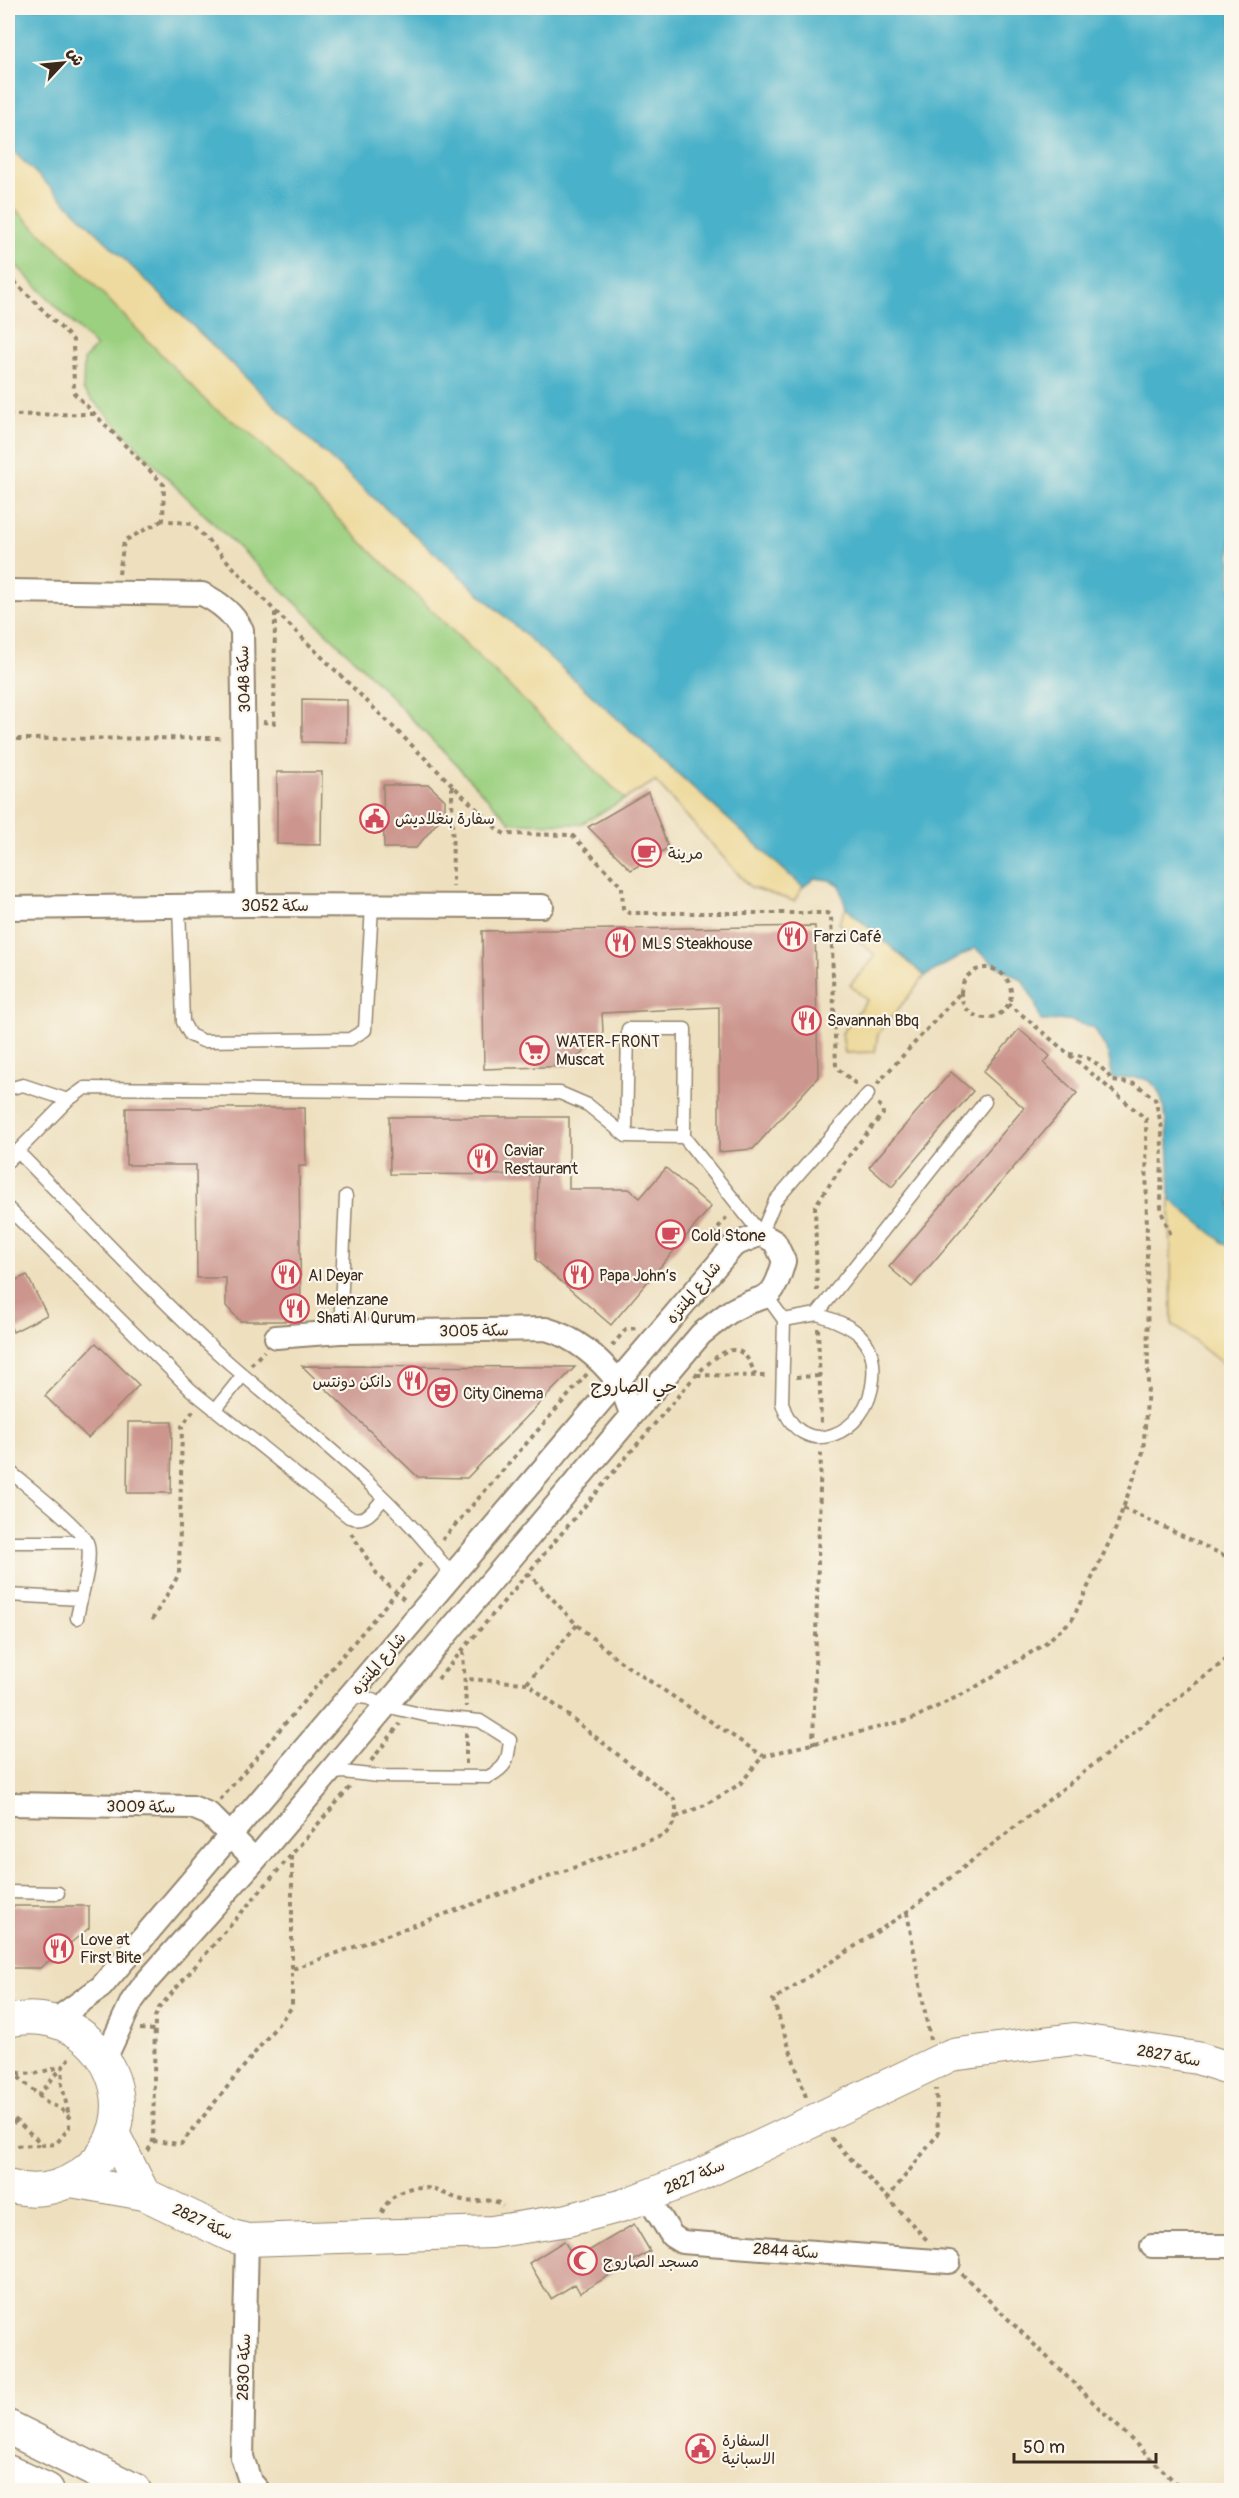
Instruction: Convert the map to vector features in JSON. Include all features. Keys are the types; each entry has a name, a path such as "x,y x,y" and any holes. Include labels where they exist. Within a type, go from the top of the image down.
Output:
{"main road":[{"path":"8,2419 42,2444"},
{"path":"8,2427 135,2490"},
{"path":"8,2472 46,2490"}],"street":[{"name":"سكة 3048","path":"8,591 202,594 215,600 236,620 242,630 246,905"},
{"name":"سكة 3052","path":"8,908 246,905 542,906"},
{"path":"760,1234 775,1242 784,1261 779,1278 768,1298"},
{"name":"شارع المنتزه","path":"54,2021 101,1987 734,1245 760,1234"},
{"name":"شارع المنتزه","path":"105,2059 132,2001 255,1860 677,1361 701,1334 733,1310 768,1298"},
{"name":"سكة 3005","path":"276,1337 340,1332 546,1329 567,1335 585,1348 618,1382"},
{"path":"618,1382 632,1415"},
{"path":"554,1456 579,1477"},
{"name":"سكة 3009","path":"8,1804 192,1807 209,1814 255,1860"},
{"path":"8,2022 37,2018 54,2021 83,2035 105,2059 116,2087 118,2102 113,2133 97,2161 71,2181 8,2200"},
{"name":"سكة 2827","path":"71,2181 144,2194 239,2238 504,2230 568,2220 647,2196 698,2176 951,2055 1074,2039 1197,2058 1232,2069"},
{"path":"113,2133 144,2194"},
{"path":"8,2186 38,2190"},
{"name":"سكة 2844","path":"647,2196 672,2236 682,2242 949,2262"},
{"name":"سكة 2830","path":"239,2238 242,2457 250,2481 258,2490"},
{"path":"1152,2246 1232,2246"}],"lane":[{"path":"179,906 183,1022 190,1035 203,1041 350,1039 365,1030 372,906"},
{"path":"626,1136 628,1029 685,1029 684,1137 760,1234 775,1202 868,1094"},
{"path":"8,1089 23,1085 68,1100"},
{"path":"8,1161 68,1100 85,1088 560,1094 588,1105 626,1136 684,1137"},
{"path":"817,1314 985,1102"},
{"path":"17,1151 243,1375 384,1498 433,1549 452,1576"},
{"path":"340,1332 346,1196"},
{"path":"8,1208 191,1390 349,1517 358,1520 365,1518 384,1498"},
{"path":"768,1298 784,1320 782,1402 786,1415 792,1425 821,1437 844,1430 863,1414 870,1400 875,1358 864,1339 846,1324 817,1314 784,1320"},
{"path":"215,1410 243,1375"},
{"path":"8,1470 82,1534 87,1542 89,1553 77,1618"},
{"path":"8,1542 87,1542"},
{"path":"8,1595 80,1599"},
{"path":"326,1774 488,1777 502,1770 508,1757 510,1740 497,1729 480,1721 410,1712 385,1706 368,1698 350,1696"},
{"path":"8,1892 58,1893"}],"path":[{"path":"8,275 73,340 74,393 164,485 163,520"},
{"path":"8,415 95,414"},
{"path":"118,592 124,542 163,520 192,524 275,611 505,834 572,834 622,888 623,909 629,913 826,913 831,916 836,1067 868,1094 882,1108 883,1114 853,1150 815,1206 821,1437 813,1745"},
{"path":"8,739 227,738 228,721 274,723 275,611"},
{"path":"452,785 454,906"},
{"path":"868,1094 960,993 965,977 972,972 987,968 1002,974 1008,980 1011,996 1009,1004 997,1016 980,1018 966,1009 960,993"},
{"path":"676,1817 705,1805 740,1784 763,1756 912,1719 1000,1674 1043,1645 1072,1620 1116,1528 1143,1452 1148,1388 1146,1119 1009,1004"},
{"path":"1069,1054 1086,1056 1100,1064 1113,1081 1136,1083 1155,1099 1162,1128 1161,1211 1170,1235"},
{"path":"243,1375 276,1337"},
{"path":"129,2164 149,2150 153,2141 155,2017 159,2008 292,1856 410,1712 696,1375 716,1355 728,1350 737,1350 746,1356 755,1376"},
{"path":"677,1361 696,1375 819,1376"},
{"path":"152,1620 179,1574 182,1426 193,1411"},
{"path":"1123,1508 1232,1559"},
{"path":"511,1557 577,1625 647,1680 763,1756"},
{"path":"527,1683 577,1625"},
{"path":"1183,2490 886,2199 814,2120 773,2000 907,1912 1232,1655"},
{"path":"293,1969 664,1835 670,1830 678,1808 674,1799 527,1683 465,1679"},
{"path":"153,2141 181,2144 292,2007 292,1856"},
{"path":"886,2199 938,2134 934,2062 907,1912"},
{"path":"8,2072 34,2074 63,2066 62,2085 69,2117 69,2128 56,2144 8,2146"},
{"path":"14,2073 47,2103 60,2108 69,2117"},
{"path":"8,2114 43,2145"},
{"path":"8,2131 16,2121"},
{"path":"381,2218 382,2209 393,2197 404,2190 421,2186 468,2201 495,2200 504,2208 504,2230"}],"green space":[{"path":"8,202 81,271 211,406 249,432 625,799 581,824 511,823 366,671 174,485 83,390 84,359 96,347 8,257"}],"sand":[{"path":"8,146 310,440 803,887 794,901 750,887 655,781 625,799 249,432 211,406 81,271 8,202"},
{"path":"846,908 925,976 878,1034 875,1052 845,1053 842,1033 867,1000 850,985 876,956 839,923"},
{"path":"1170,1199 1231,1249 1231,1370 1172,1324"}],"water":[{"path":"8,8 1231,8 1231,1249 1170,1199 1168,1138 1159,1093 1153,1084 1144,1079 1134,1077 1113,1079 1108,1053 1094,1028 1068,1020 1041,1021 1034,1000 1022,980 997,966 975,948 925,976 846,908 840,885 829,880 815,878 803,887 310,440 8,146"}],"building":[{"path":"302,699 347,700 347,743 302,742"},
{"path":"277,772 322,772 321,845 277,844"},
{"path":"383,785 429,785 445,800 445,813 416,848 384,848"},
{"path":"648,792 668,848 631,870 588,827"},
{"name":"WATER-FRONT Muscat","path":"815,926 818,1077 753,1149 719,1152 719,1007 602,1013 603,1033 569,1066 484,1069 482,931"},
{"path":"1019,1029 1050,1056 1044,1063 1077,1093 912,1287 889,1267 1024,1108 983,1072"},
{"path":"951,1072 973,1091 892,1187 869,1167"},
{"path":"126,1108 305,1108 306,1166 299,1166 301,1321 240,1321 226,1306 226,1278 197,1278 196,1165 126,1165"},
{"path":"389,1117 569,1117 569,1189 629,1189 640,1198 666,1168 711,1207 611,1325 536,1260 538,1175 390,1174"},
{"path":"27,1275 47,1315 13,1332 8,1320 8,1284"},
{"path":"96,1343 139,1385 88,1438 45,1396"},
{"path":"302,1366 575,1367 467,1478 418,1477"},
{"path":"128,1422 172,1422 171,1493 127,1493"},
{"path":"8,1906 89,1906 89,1928 40,1968 8,1968"},
{"name":"مسجد الصاروج","path":"634,2224 650,2251 580,2293 575,2284 551,2299 529,2263 564,2241 575,2259"}],"place":[{"name":"سفارة بنغلاديش","path":"374,818"},
{"name":"مرينة","path":"647,853"},
{"name":"Farzi Café","path":"792,936"},
{"name":"MLS Steakhouse","path":"621,943"},
{"name":"Savannah Bbq","path":"806,1020"},
{"name":"WATER-FRONT Muscat","path":"535,1050"},
{"name":"Caviar Restaurant","path":"483,1159"},
{"name":"Cold Stone","path":"670,1235"},
{"name":"Al Deyar","path":"287,1275"},
{"name":"Papa John’s","path":"578,1275"},
{"name":"Melenzane Shati Al Qurum","path":"295,1308"},
{"name":"دانكن دونتس","path":"413,1381"},
{"name":"City Cinema","path":"442,1393"},
{"name":"Love at First Bite","path":"59,1948"},
{"name":"مسجد الصاروج","path":"582,2261"},
{"name":"السفارة الاسبانية","path":"701,2449"}],"district":[{"name":"حي الصاروج","path":"634,1386"}]}
